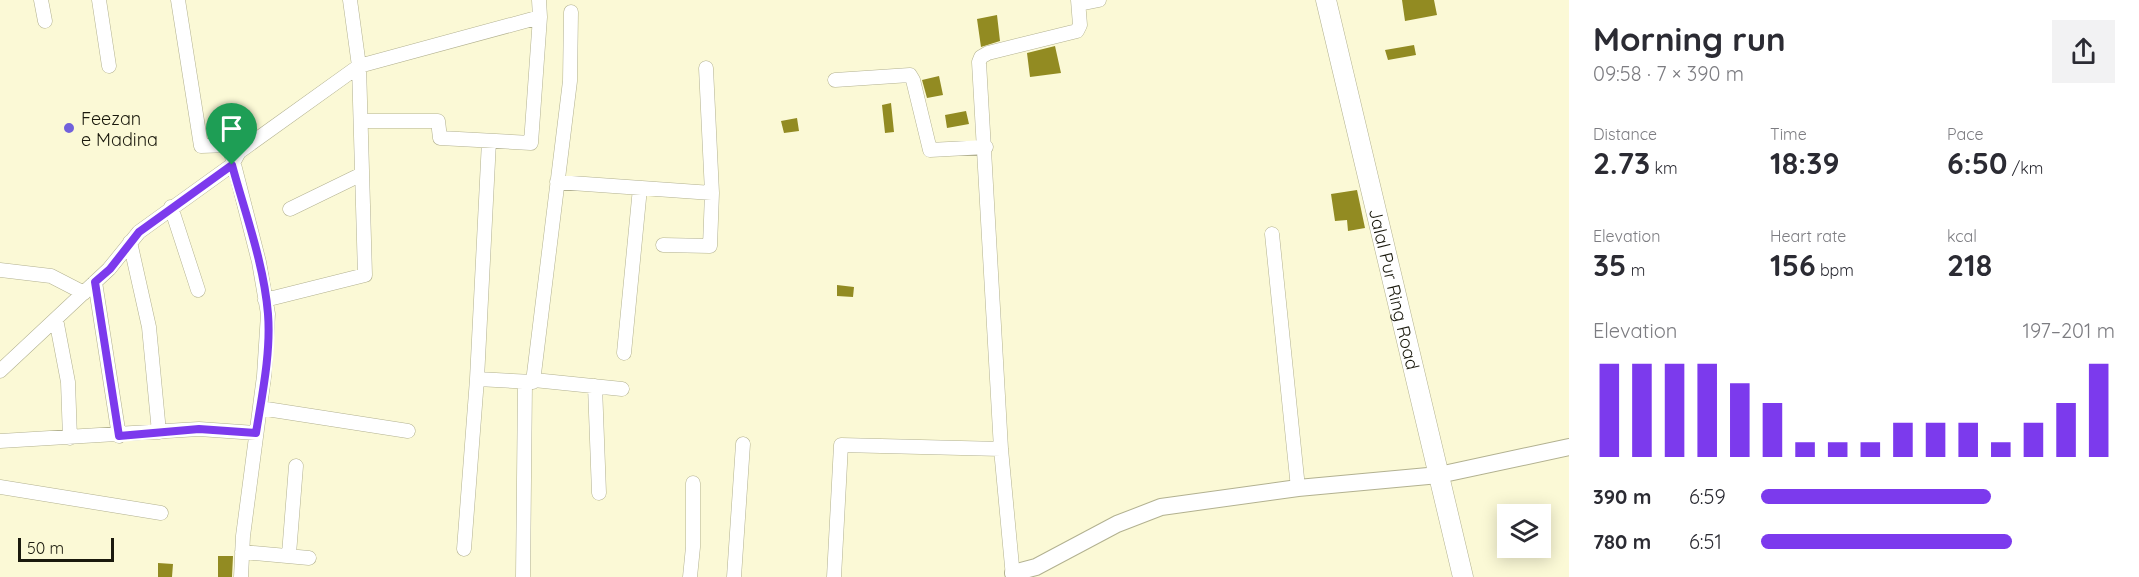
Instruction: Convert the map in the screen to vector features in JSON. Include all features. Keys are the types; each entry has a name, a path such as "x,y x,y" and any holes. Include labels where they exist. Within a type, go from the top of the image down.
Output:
{"main road":[{"name":"Jalal Pur Ring Road","path":"1326,0 1463,577"}],"street":[{"path":"41,0 45,21"},
{"path":"99,0 109,66"},
{"path":"178,0 201,146 228,144 259,262 268,314 241,577"},
{"path":"266,300 364,275 359,66 350,0"},
{"path":"361,121 438,121 440,138 531,143 540,17 539,0"},
{"path":"1099,0 1078,2 1080,25 1077,31 981,57 980,63 1001,449 1013,575 1036,567 1117,524 1161,507 1298,488 1439,475 1569,447"},
{"path":"523,577 530,381 570,81 571,12"},
{"path":"0,371 110,269 130,242 171,207 232,165 238,152 359,66 540,17"},
{"path":"663,245 710,246 712,193 706,68"},
{"path":"835,80 910,75 930,150 986,147"},
{"path":"464,549 477,379 489,141"},
{"path":"290,209 362,174"},
{"path":"557,182 712,193"},
{"path":"624,353 640,188"},
{"path":"171,207 198,290"},
{"path":"1272,234 1298,488"},
{"path":"130,242 149,327 159,432"},
{"path":"0,270 51,276 84,293"},
{"path":"95,282 119,436"},
{"path":"56,319 68,382 70,438"},
{"path":"477,379 622,389"},
{"path":"595,386 599,493"},
{"path":"260,408 408,431"},
{"path":"0,441 119,436 199,429 256,433"},
{"path":"734,577 743,444"},
{"path":"834,577 841,446 1001,449"},
{"path":"289,554 296,466"},
{"path":"690,577 693,547 693,483"},
{"path":"0,487 161,513"},
{"path":"242,552 289,554 309,558"}],"building":[{"path":"1402,0 1434,0 1437,15 1405,21"},
{"path":"997,15 1000,41 981,47 977,19"},
{"path":"1414,45 1416,55 1388,60 1385,50"},
{"path":"1055,46 1061,73 1030,77 1027,53"},
{"path":"939,76 943,95 927,98 922,80"},
{"path":"891,103 894,132 885,133 882,105"},
{"path":"966,111 969,124 947,128 945,115"},
{"path":"797,118 799,131 784,133 781,121"},
{"path":"1357,190 1365,228 1348,231 1347,220 1335,221 1331,194"},
{"path":"837,285 854,287 853,297 837,296"},
{"path":"218,556 233,556 232,577 218,577"},
{"path":"158,563 173,564 172,577 158,577"}],"place":[{"name":"Feezan e Madina","path":"69,128"}],"route":[{"path":"232,165 259,262 268,314 264,376 256,433 199,429 119,436 95,282 110,269 139,232 232,165"}]}
